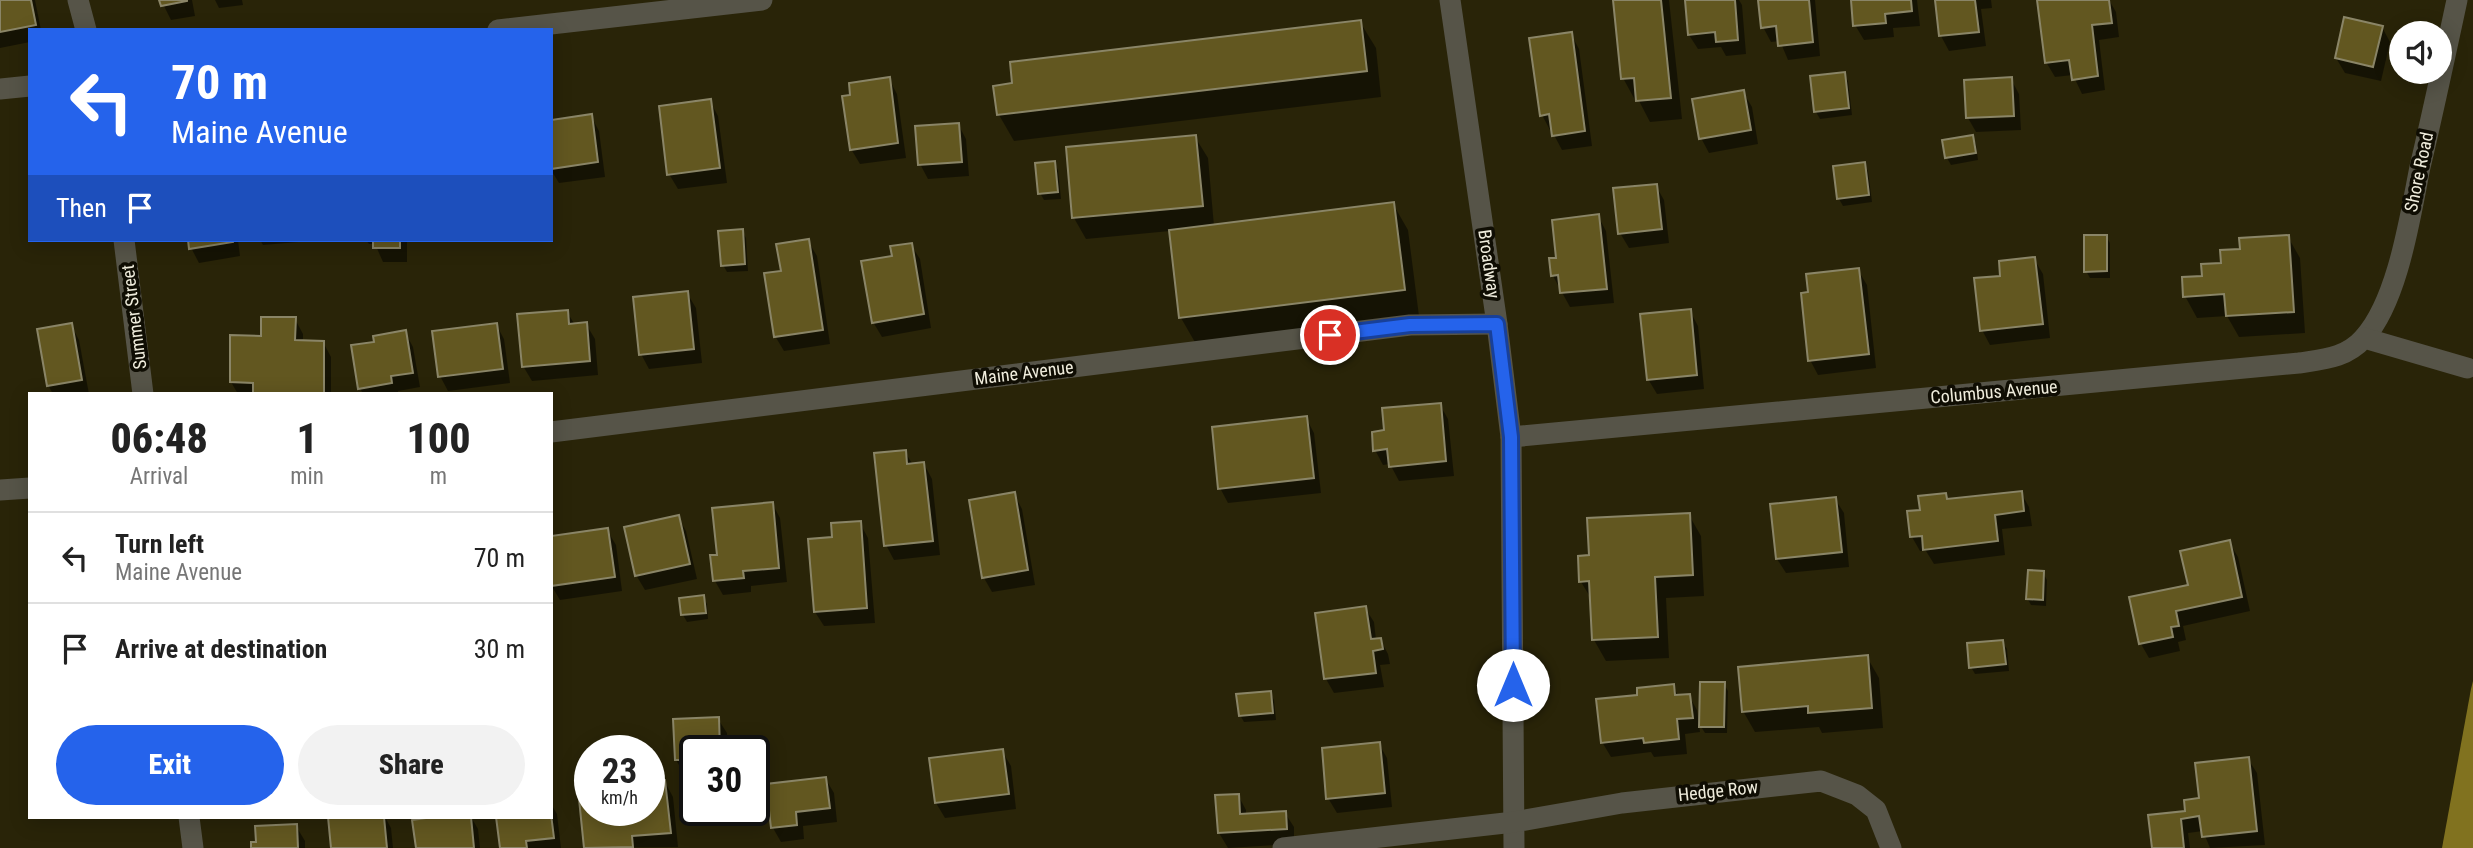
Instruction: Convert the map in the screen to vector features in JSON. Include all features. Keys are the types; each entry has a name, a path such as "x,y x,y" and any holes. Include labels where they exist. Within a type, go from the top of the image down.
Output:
{"street":[{"path":"78,0 85,28"},
{"path":"506,28 580,10 762,0"},
{"name":"Broadway","path":"1450,0 1511,437 1514,848"},
{"name":"Shore Road","path":"2364,338 2373,329 2384,306 2403,249 2457,0"},
{"path":"0,89 28,86"},
{"name":"Summer Street","path":"124,242 143,392"},
{"name":"Maine Avenue","path":"553,432 1410,325 1497,324"},
{"path":"2364,338 2468,368"},
{"name":"Columbus Avenue","path":"1511,437 2299,363 2339,357 2354,349 2364,338"},
{"path":"0,489 28,488"},
{"name":"Hedge Row","path":"1283,848 1514,822 1622,803 1821,781 1857,795 1876,810 1891,848"},
{"path":"190,819 192,848"}],"shaded area":[{"path":"2473,681 2473,848 2442,848 2471,689"}],"building":[{"path":"0,0 31,0 36,25 0,32"},
{"path":"159,0 187,0 187,1 161,6"},
{"path":"1613,0 1661,0 1671,98 1636,101 1634,78 1621,79"},
{"path":"1685,0 1735,0 1738,40 1716,42 1715,32 1688,35"},
{"path":"1758,0 1809,0 1813,42 1778,46 1776,26 1761,28"},
{"path":"1851,0 1911,0 1912,11 1885,14 1886,23 1853,26"},
{"path":"1935,0 1975,0 1979,32 1939,36"},
{"path":"2037,0 2109,0 2112,23 2092,25 2098,76 2072,80 2069,60 2045,63"},
{"path":"2344,17 2383,26 2373,67 2335,58"},
{"path":"1361,20 1367,71 997,115 993,86 1012,83 1010,62"},
{"path":"1572,32 1585,131 1552,136 1549,114 1540,116 1529,38"},
{"path":"1845,72 1849,108 1814,112 1810,76"},
{"path":"890,77 898,143 850,150 842,96 850,95 849,83"},
{"path":"2012,77 2014,116 1966,118 1964,80"},
{"path":"1744,90 1751,130 1699,139 1692,99"},
{"path":"711,99 720,168 667,175 659,106"},
{"path":"592,114 598,162 553,169 553,120"},
{"path":"959,123 962,162 918,165 915,126"},
{"path":"1196,135 1203,206 1072,218 1066,147"},
{"path":"1973,135 1976,153 1945,158 1942,140"},
{"path":"1055,161 1058,192 1038,194 1035,163"},
{"path":"1865,162 1869,195 1837,199 1833,166"},
{"path":"1657,184 1662,229 1618,234 1613,188"},
{"path":"1394,202 1405,290 1179,318 1169,230"},
{"path":"1599,214 1607,289 1560,293 1558,275 1551,276 1549,258 1556,258 1552,220"},
{"path":"743,229 745,264 721,266 718,231"},
{"path":"2084,235 2107,235 2107,271 2084,272"},
{"path":"2289,235 2294,312 2226,316 2224,294 2183,297 2182,277 2202,276 2201,264 2221,263 2220,250 2240,249 2239,238"},
{"path":"809,239 823,330 774,337 764,273 781,271 776,244"},
{"path":"188,242 233,242 189,249"},
{"path":"373,242 400,242 400,248 373,248"},
{"path":"912,243 924,314 872,323 861,261 892,256 890,246"},
{"path":"2035,257 2043,324 1980,331 1974,278 2000,276 1999,261"},
{"path":"1859,268 1869,354 1808,361 1801,293 1808,292 1806,274"},
{"path":"688,291 694,349 639,355 633,297"},
{"path":"1691,309 1697,375 1647,380 1640,314"},
{"path":"568,310 569,324 587,322 590,361 522,367 517,314"},
{"path":"261,317 296,317 295,340 324,341 324,392 253,392 253,383 230,382 230,335 261,336"},
{"path":"72,323 82,380 47,386 37,329"},
{"path":"497,323 503,369 438,377 432,331"},
{"path":"406,330 413,373 391,376 392,383 358,389 351,345 374,342 373,336"},
{"path":"1441,403 1446,461 1389,467 1387,449 1373,451 1372,432 1384,430 1382,408"},
{"path":"1307,416 1314,478 1218,489 1212,427"},
{"path":"906,450 907,464 924,462 933,541 884,546 874,453"},
{"path":"2022,491 2024,511 1995,515 1998,541 1923,550 1922,536 1910,537 1907,511 1920,510 1918,496 1946,493 1947,499"},
{"path":"1015,492 1028,570 982,578 969,500"},
{"path":"1836,497 1842,552 1776,559 1770,504"},
{"path":"773,502 779,568 743,571 744,578 713,581 710,555 717,555 712,508"},
{"path":"1690,513 1693,575 1655,577 1658,637 1592,640 1589,581 1579,582 1578,556 1589,555 1587,518"},
{"path":"679,515 690,564 635,576 624,527"},
{"path":"861,521 867,608 814,612 808,539 832,537 831,523"},
{"path":"608,528 615,577 553,586 553,536"},
{"path":"2230,540 2242,597 2176,611 2179,626 2171,627 2173,637 2139,644 2129,597 2188,585 2180,551"},
{"path":"2028,570 2044,571 2043,600 2026,599"},
{"path":"704,595 706,613 681,615 679,598"},
{"path":"1366,606 1371,639 1381,638 1383,649 1373,651 1376,673 1324,679 1315,613"},
{"path":"2003,640 2006,664 1969,668 1967,643"},
{"path":"1868,655 1872,708 1808,713 1808,706 1742,712 1738,667"},
{"path":"1700,682 1725,682 1724,727 1699,727"},
{"path":"1674,684 1675,695 1690,694 1693,718 1677,719 1679,739 1644,743 1643,738 1601,743 1596,699 1637,695 1637,688"},
{"path":"1271,691 1273,713 1239,716 1236,694"},
{"path":"719,717 720,735 679,735 679,760 675,760 673,719"},
{"path":"1380,742 1385,793 1326,799 1322,748"},
{"path":"1003,749 1009,794 935,803 929,758"},
{"path":"2249,757 2257,831 2202,837 2199,816 2181,819 2184,848 2152,848 2148,815 2185,811 2184,800 2199,798 2195,763"},
{"path":"826,777 830,808 796,812 797,825 771,828 770,784"},
{"path":"665,780 671,833 632,836 633,847 584,848 582,826 665,826"},
{"path":"1239,794 1240,814 1286,811 1287,829 1218,833 1215,795"},
{"path":"328,819 384,819 387,848 331,848"},
{"path":"471,819 474,848 416,848 412,820"},
{"path":"496,819 552,819 554,838 526,841 527,848 500,848"},
{"path":"297,824 298,848 251,848 251,842 256,842 255,826"}],"route":[{"path":"1330,335 1410,325 1497,324 1511,437 1513,685"}]}
